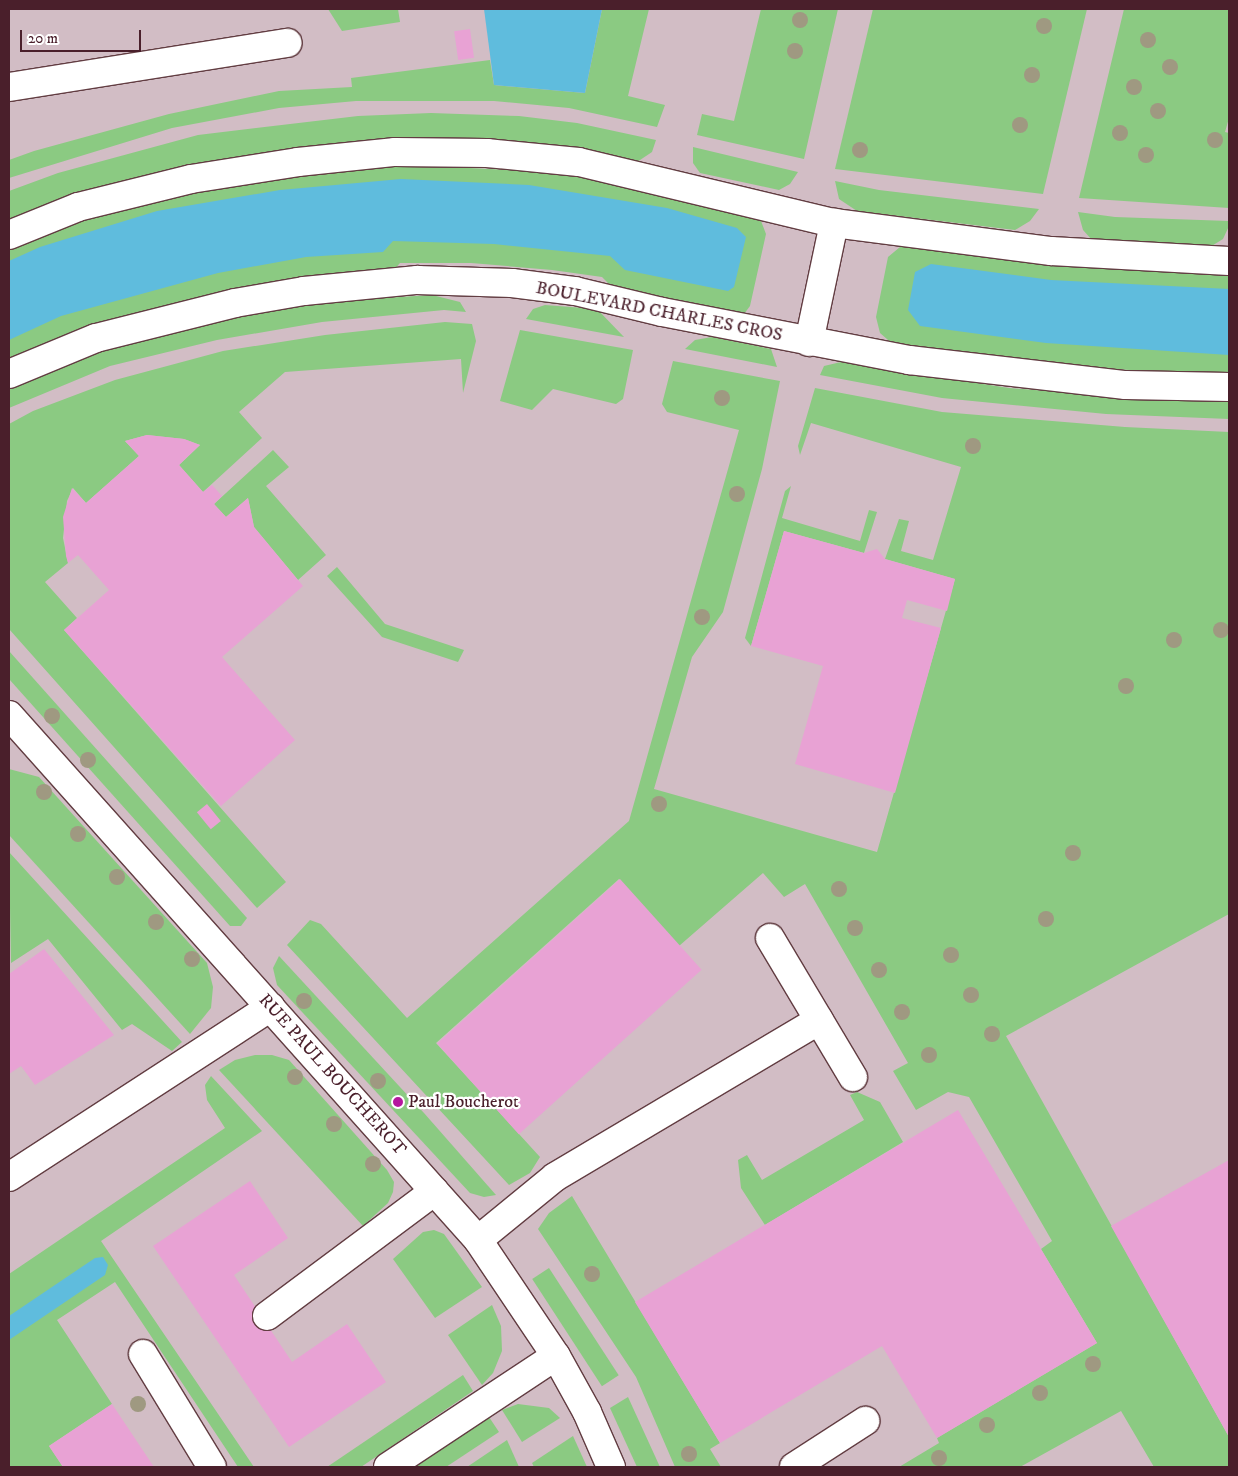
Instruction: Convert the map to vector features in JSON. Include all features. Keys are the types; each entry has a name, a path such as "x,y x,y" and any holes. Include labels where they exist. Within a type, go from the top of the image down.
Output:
{"street":[{"path":"9,87 288,43"},
{"path":"9,235 78,206 191,180 298,162 395,152 487,153 579,162 834,223 1052,251 1229,261"},
{"path":"809,342 834,223"},
{"name":"BOULEVARD CHARLES CROS","path":"9,374 96,338 234,303 304,290 417,280 512,283 575,290 809,342 909,360 1126,385 1229,387"},
{"name":"RUE PAUL BOUCHEROT","path":"9,715 478,1240 556,1356 587,1412 611,1467"},
{"path":"770,938 853,1077"},
{"path":"9,1177 271,1007"},
{"path":"478,1240 555,1177 819,1020"},
{"path":"267,1316 435,1191"},
{"path":"143,1354 212,1467"},
{"path":"388,1467 556,1356"},
{"path":"794,1467 865,1421"}],"shaded area":[{"path":"9,9 1229,9 1229,1467 9,1467"}],"green space":[{"path":"328,9 398,9 400,22 342,31"},
{"path":"602,9 649,9 628,96 665,105 657,127 569,108 494,101 356,101 279,108 172,128 9,178 9,160 34,151 169,114 279,91 352,87 351,78 490,60 494,85 585,93"},
{"path":"761,9 838,9 804,159 697,135 702,114 734,121"},
{"path":"873,9 1087,9 1043,194 835,169"},
{"path":"1124,9 1229,9 1229,118 1225,132 1229,133 1229,208 1079,198"},
{"path":"431,113 519,116 577,123 656,140 652,152 637,162 294,150 171,169 65,198 9,221 9,191 58,173 198,135 358,116"},
{"path":"693,147 798,172 790,184 779,190 700,173 693,163"},
{"path":"408,165 532,171 588,177 748,211 761,221 766,234 750,306 744,314 730,315 615,290 602,277 552,270 471,263 400,263 393,271 270,283 207,295 73,331 9,361 9,247 37,235 165,196 337,169"},
{"path":"835,181 879,190 1039,209 1030,221 1015,230 857,211 839,199"},
{"path":"1078,212 1115,217 1229,221 1229,226 1223,239 1210,247 1092,240 1083,230"},
{"path":"900,247 925,247 1052,264 1229,276 1229,376 1048,365 895,346 880,333 876,317 888,257"},
{"path":"432,295 460,302 466,312 444,310 322,322 217,340 110,366 9,408 9,388 102,350 233,315 303,303"},
{"path":"545,305 597,309 624,337 526,319 533,309"},
{"path":"445,322 472,324 476,341 463,393 461,359 285,372 239,412 262,438 203,492 179,465 200,445 184,439 147,435 125,441 139,456 86,503 73,488 67,501 63,538 68,563 45,582 77,618 64,630 286,882 257,908 9,629 9,424 33,411 115,380 223,351 325,335"},
{"path":"520,330 633,350 623,399 616,404 553,389 532,410 500,401"},
{"path":"712,337 771,349 777,367 685,349 695,340"},
{"path":"673,361 780,381 762,469 723,612 692,657 654,789 877,852 955,579 885,559 899,519 909,521 901,551 933,560 961,467 811,423 800,455 798,446 815,388 942,412 1125,427 1229,432 1229,914 1006,1036 1229,1437 1229,1467 1154,1467 1121,1411 1020,1467 899,1467 939,1443 937,1438 1097,1343 1041,1249 1052,1241 969,1097 948,1092 916,1110 893,1071 908,1063 805,884 784,897 763,873 679,946 619,879 436,1043 540,1157 530,1173 509,1185 287,945 310,920 321,924 407,1018 629,821 739,430 667,412 662,404"},
{"path":"841,362 1009,388 1123,397 1229,400 1229,419 1106,414 942,398 820,375 824,366"},
{"path":"273,450 289,467 266,486 326,555 298,580 254,527 248,498 226,517 214,504"},
{"path":"791,486 782,518 860,541 869,510 877,512 864,553 784,531 751,646 745,638 785,491"},
{"path":"337,567 385,624 464,650 458,662 382,637 327,576"},
{"path":"9,651 247,918 241,926 230,926 9,679"},
{"path":"9,769 39,777 207,963 213,987 211,1008 190,1034 9,835"},
{"path":"9,852 182,1042 172,1051 132,1024 122,1030 48,939 11,963"},
{"path":"279,956 424,1113 496,1195 484,1197 470,1193 277,985 273,968"},
{"path":"255,1055 272,1055 289,1060 387,1170 394,1182 393,1192 388,1203 363,1226 219,1070 235,1060"},
{"path":"211,1076 262,1131 101,1241 254,1467 238,1467 115,1282 57,1320 112,1404 49,1446 63,1467 9,1467 9,1274 225,1128 207,1100 205,1085"},
{"path":"857,1092 880,1102 903,1142 765,1225 741,1188 738,1160 747,1155 762,1180 864,1120 850,1095"},
{"path":"572,1196 720,1443 710,1449 721,1467 675,1467 636,1377 538,1229 549,1213"},
{"path":"434,1230 444,1234 482,1287 435,1318 393,1259 423,1232"},
{"path":"549,1268 619,1375 602,1386 532,1279"},
{"path":"492,1305 501,1326 502,1351 493,1373 482,1385 448,1335"},
{"path":"463,1375 473,1391 361,1467 327,1467"},
{"path":"628,1397 660,1467 637,1467 610,1408"},
{"path":"518,1404 549,1408 560,1418 522,1442 502,1410"},
{"path":"489,1417 499,1432 446,1467 414,1467"},
{"path":"573,1436 587,1467 534,1467 532,1463"},
{"path":"507,1440 519,1467 467,1467"}],"water":[{"path":"484,9 602,9 585,93 494,85"},
{"path":"401,179 529,185 667,208 737,228 746,237 734,287 728,291 625,270 610,256 494,244 393,241 383,252 306,257 218,273 61,316 9,340 9,261 40,247 157,211 280,190"},
{"path":"931,264 1051,280 1229,289 1229,355 1046,343 920,326 908,310 915,272"},
{"path":"103,1257 108,1265 105,1275 9,1340 9,1316 95,1258"}],"building":[{"path":"470,29 474,58 458,60 454,31"},
{"path":"147,435 184,439 200,445 179,465 203,492 212,485 222,496 214,504 226,517 248,498 254,527 303,586 222,657 295,740 221,806 64,630 109,590 78,555 68,563 63,517 72,488 86,503 139,456 125,441"},
{"path":"784,531 864,553 877,549 885,559 955,579 947,611 907,600 902,618 941,628 895,793 795,764 823,666 751,646"},
{"path":"207,804 221,821 211,829 197,812"},
{"path":"620,879 702,970 519,1134 437,1044"},
{"path":"44,949 114,1035 35,1085 21,1066 9,1074 9,974"},
{"path":"958,1110 1097,1343 937,1438 882,1346 720,1443 635,1302"},
{"path":"1229,1160 1229,1437 1111,1226"},
{"path":"250,1181 288,1238 234,1275 292,1362 347,1324 386,1382 289,1447 153,1246"},
{"path":"112,1404 154,1467 63,1467 49,1446"}],"place":[{"name":"Paul Boucherot","path":"398,1102"}]}
